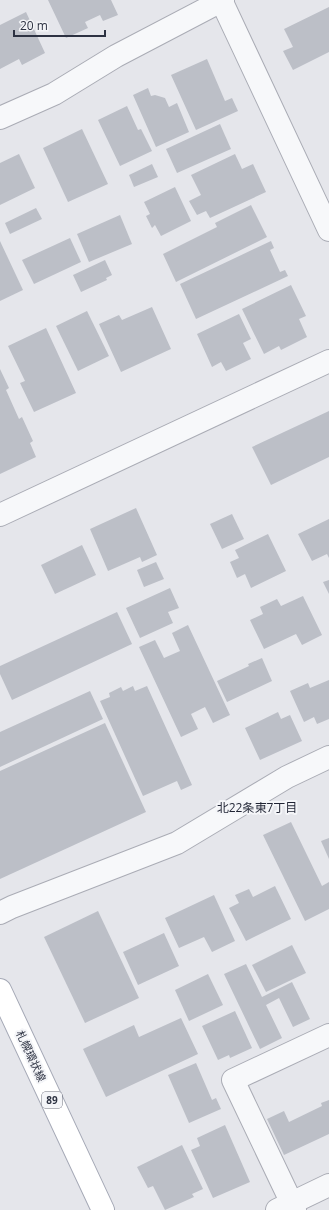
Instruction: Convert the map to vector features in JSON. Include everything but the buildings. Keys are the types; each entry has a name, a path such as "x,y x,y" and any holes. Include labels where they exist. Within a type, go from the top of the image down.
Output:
{"main road":[{"name":"札幌環状線","path":"0,990 103,1210"}],"street":[{"path":"0,118 54,94 116,56 222,0 329,230"},
{"path":"0,515 329,361"},
{"path":"0,913 177,843 287,777 329,757"},
{"path":"329,1035 233,1080 288,1208 329,1185"}],"district":[{"name":"北22条東7丁目","path":"257,808"}]}
